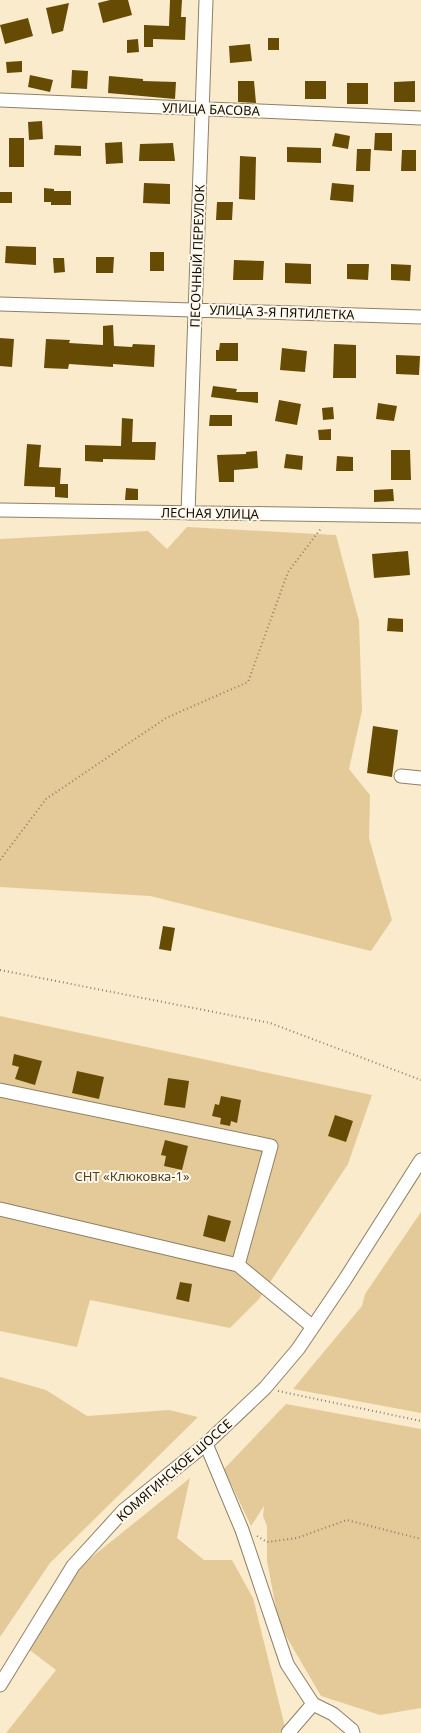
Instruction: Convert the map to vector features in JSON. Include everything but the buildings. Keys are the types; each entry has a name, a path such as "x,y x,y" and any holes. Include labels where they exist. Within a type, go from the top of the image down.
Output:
{"street":[{"name":"ПЕСОЧНЫЙ ПЕРЕУЛОК","path":"188,512 206,0"},
{"name":"УЛИЦА БАСОВА","path":"0,100 421,118"},
{"name":"УЛИЦА 3-Я ПЯТИЛЕТКА","path":"0,304 421,317"},
{"name":"ЛЕСНАЯ УЛИЦА","path":"0,510 421,516"},
{"path":"401,776 421,778"},
{"path":"0,1090 271,1146 238,1265"},
{"name":"КОМЯГИНСКОЕ ШОССЕ","path":"0,1685 73,1566 124,1510 206,1444 265,1388 298,1349 344,1281 421,1160"},
{"path":"0,1209 238,1265 313,1327"},
{"path":"206,1444 240,1525 286,1664 314,1704 333,1714 352,1730 353,1733"},
{"path":"288,1733 314,1704"}],"path":[{"path":"0,860 46,799 166,718 248,682 288,572 331,515"},
{"path":"0,970 270,1023 421,1080"},
{"path":"265,1388 421,1421"},
{"path":"240,1525 247,1531 267,1542 297,1538 347,1520 421,1539"}],"green space":[{"path":"187,527 336,535 359,621 362,711 349,769 370,795 369,838 392,920 371,951 150,896 0,887 0,539 148,531 167,549"},
{"name":"СНТ «Клюковка-1»","path":"0,1016 372,1095 348,1164 259,1299 230,1328 90,1300 77,1347 0,1331"},
{"path":"421,1212 421,1413 293,1389 362,1306 365,1294"},
{"path":"0,1377 46,1390 87,1416 169,1410 198,1417 50,1563 0,1637"},
{"path":"286,1404 421,1429 421,1708 380,1715 321,1696 279,1624 267,1561 267,1526 263,1516 264,1506 251,1526 224,1469"},
{"path":"190,1478 177,1538 204,1560 232,1560 253,1598 285,1727 279,1733 6,1733 56,1670 27,1648 77,1569"}]}
